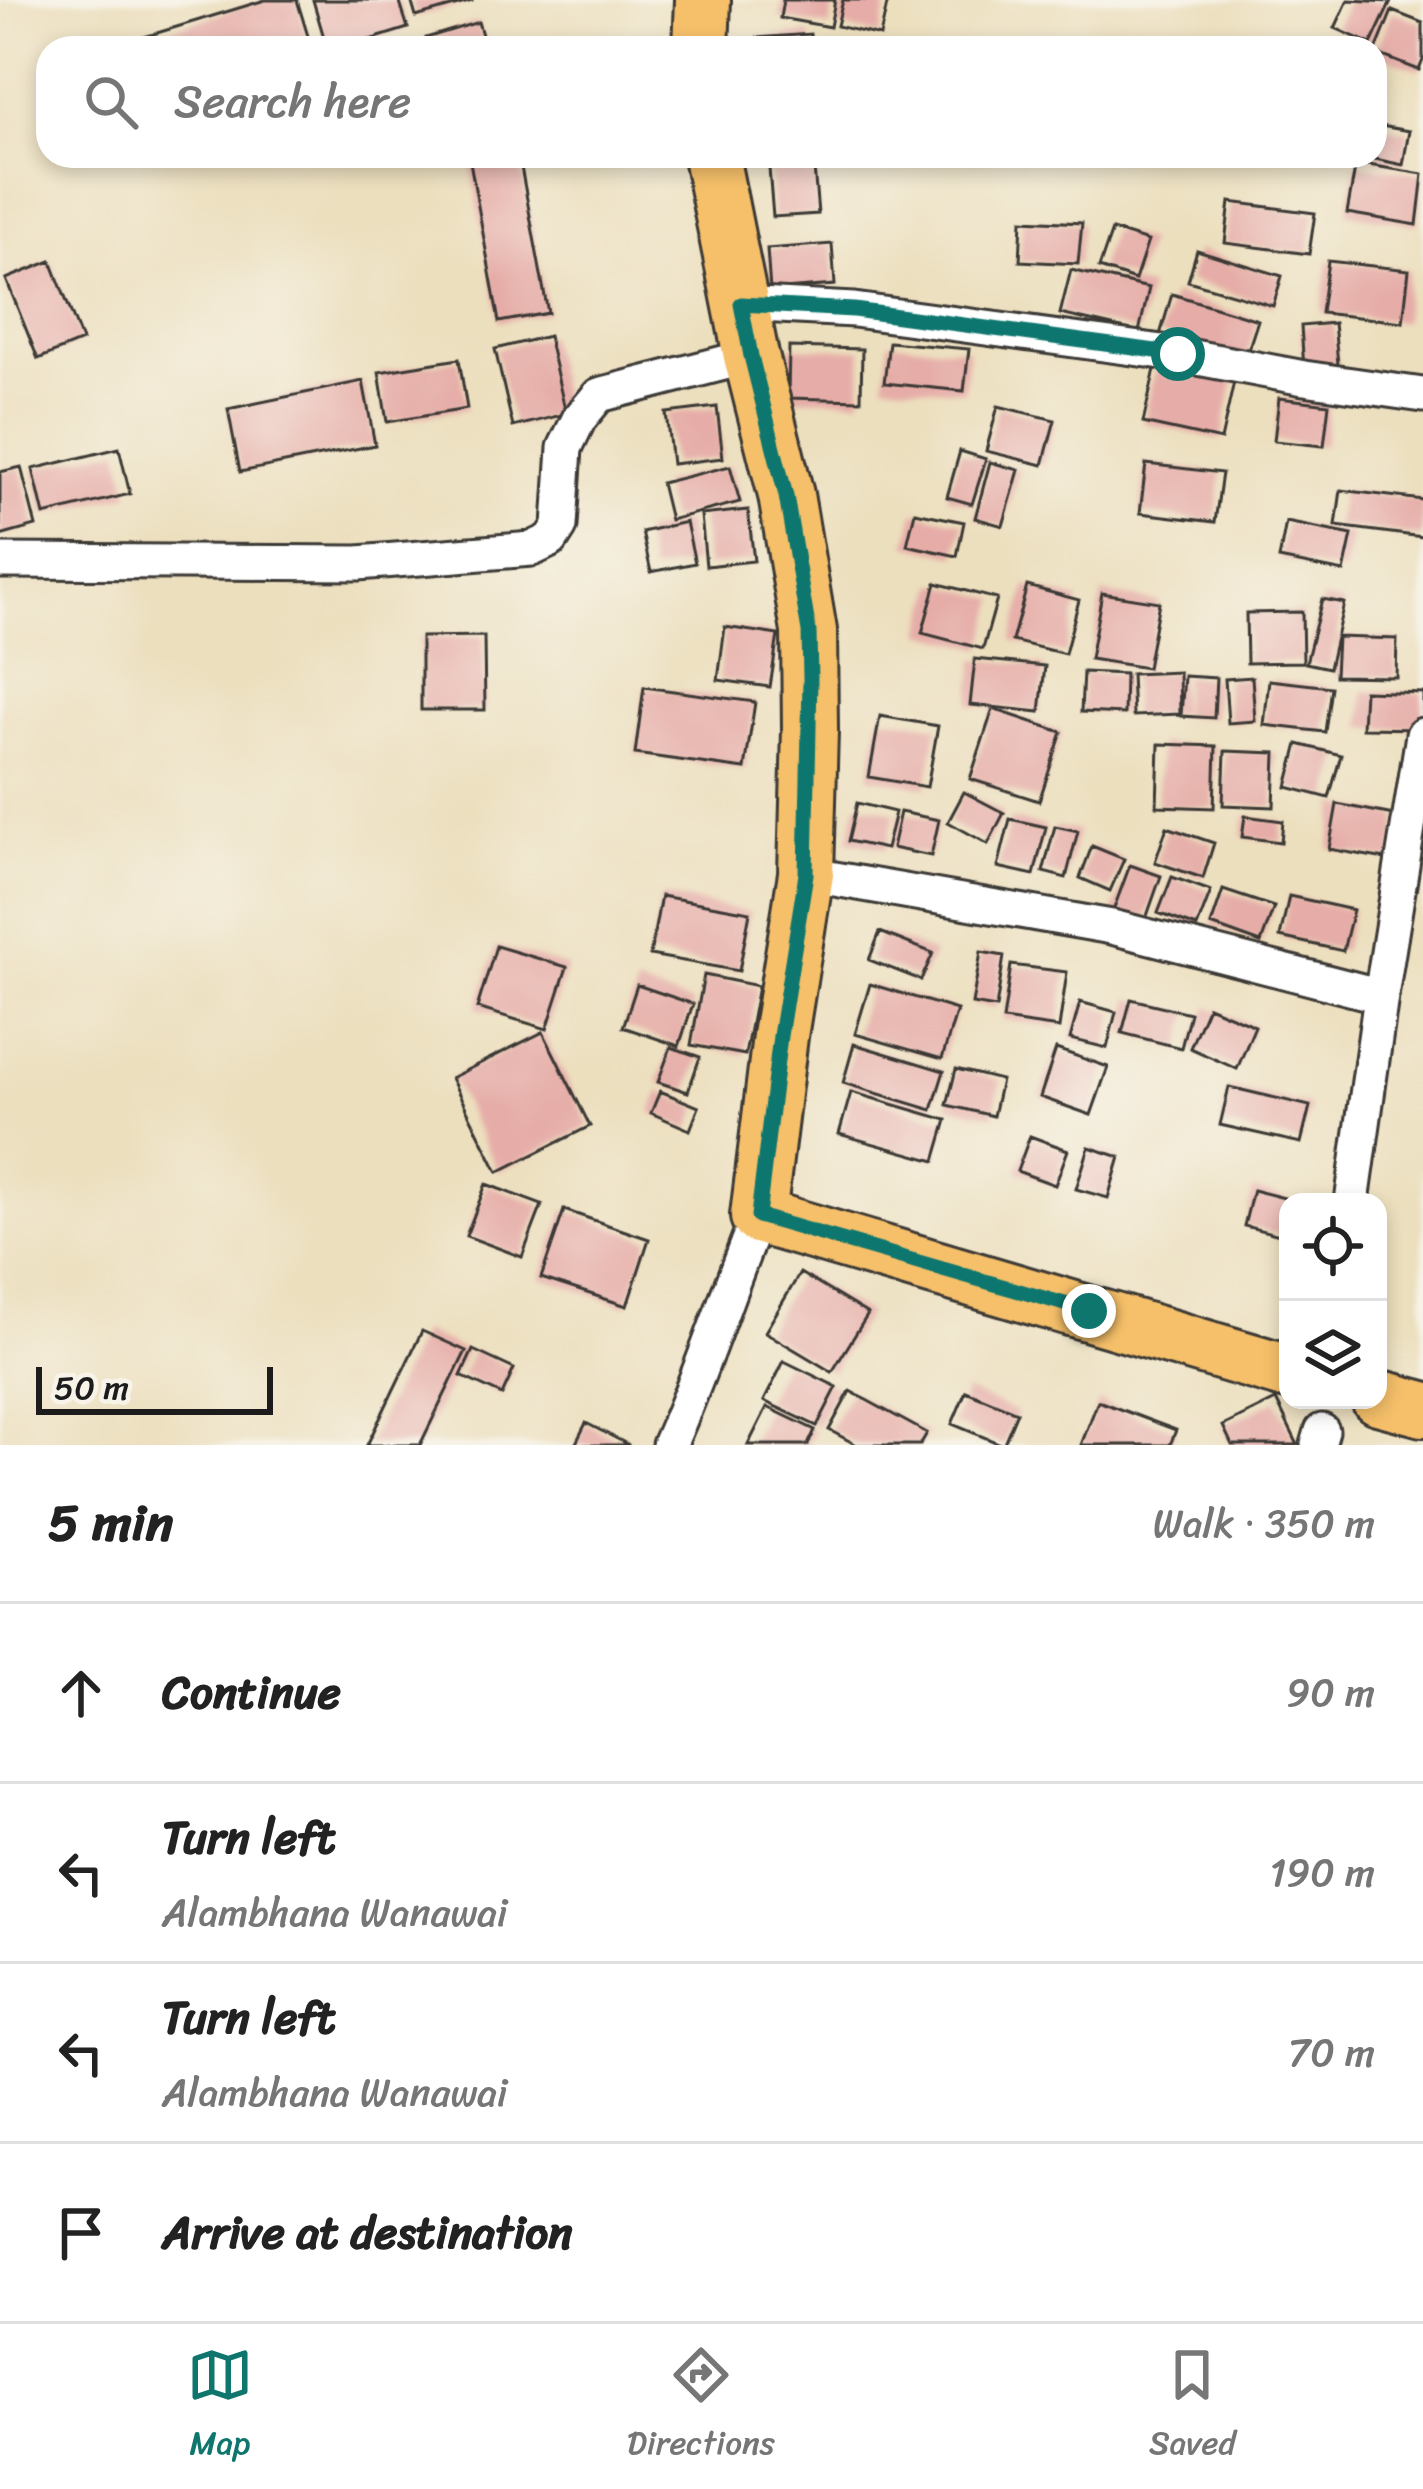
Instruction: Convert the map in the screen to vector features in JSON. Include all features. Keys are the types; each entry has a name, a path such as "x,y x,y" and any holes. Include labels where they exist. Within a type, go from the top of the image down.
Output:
{"main road":[{"path":"700,36 704,0"},
{"path":"713,168 786,496 809,632 806,874 758,1216 1279,1369"},
{"path":"1387,1399 1423,1409"}],"street":[{"path":"0,561 358,563 532,549 551,540 560,526 566,448 579,419 599,395 746,330 854,310 1178,354 1423,395"},
{"path":"1353,1193 1423,735"},
{"path":"806,874 1112,927 1381,996"},
{"path":"670,1445 758,1216"}],"building":[{"path":"265,0 297,0 308,36 147,36"},
{"path":"313,0 399,0 408,28 382,36 324,36"},
{"path":"411,0 472,0 472,1 416,17"},
{"path":"783,0 835,0 830,27 780,18"},
{"path":"843,0 888,0 880,36 837,26"},
{"path":"1348,0 1391,2 1375,36 1353,36 1335,28"},
{"path":"1392,11 1423,23 1419,70 1387,58 1387,36 1382,36"},
{"path":"478,22 482,36 432,36"},
{"path":"1387,127 1409,131 1403,165 1387,162"},
{"path":"471,168 521,168 548,313 499,322"},
{"path":"769,168 814,168 818,214 773,217"},
{"path":"1355,168 1423,174 1417,225 1347,213"},
{"path":"1230,202 1315,213 1309,254 1225,243"},
{"path":"1022,220 1082,223 1078,264 1020,261"},
{"path":"1112,230 1148,241 1135,280 1099,268"},
{"path":"832,244 835,285 770,290 767,249"},
{"path":"1197,250 1282,276 1273,306 1188,281"},
{"path":"51,261 82,341 38,359 6,279"},
{"path":"1328,261 1409,270 1403,322 1321,313"},
{"path":"1071,270 1149,288 1139,332 1060,314"},
{"path":"1172,294 1258,320 1245,360 1160,335"},
{"path":"1334,323 1338,364 1304,368 1301,326"},
{"path":"548,336 566,414 513,427 495,349"},
{"path":"889,342 969,349 964,391 884,383"},
{"path":"789,347 862,349 861,400 788,398"},
{"path":"459,359 467,409 387,422 379,372"},
{"path":"1157,360 1235,377 1221,440 1143,423"},
{"path":"363,381 375,445 240,472 228,409"},
{"path":"1279,398 1329,404 1324,446 1274,441"},
{"path":"998,406 1055,420 1043,465 986,451"},
{"path":"717,407 723,458 672,464 666,413"},
{"path":"119,448 130,494 44,515 33,469"},
{"path":"960,451 986,459 972,504 947,497"},
{"path":"990,462 1019,470 1003,526 975,518"},
{"path":"1146,464 1222,473 1215,522 1140,513"},
{"path":"730,466 740,502 670,520 661,483"},
{"path":"21,467 36,526 0,536 0,472"},
{"path":"1341,490 1423,500 1423,537 1336,526"},
{"path":"748,510 754,561 706,566 701,515"},
{"path":"915,512 964,522 957,556 907,545"},
{"path":"686,522 695,563 651,572 642,532"},
{"path":"1286,522 1352,535 1344,572 1279,559"},
{"path":"936,583 997,599 983,649 922,633"},
{"path":"1027,586 1079,600 1065,654 1012,641"},
{"path":"1102,593 1159,602 1147,668 1090,659"},
{"path":"1322,599 1344,603 1329,668 1306,663"},
{"path":"1302,612 1303,662 1247,663 1246,613"},
{"path":"725,627 778,635 770,687 718,680"},
{"path":"484,636 485,710 421,710 421,637"},
{"path":"1337,637 1397,639 1396,677 1335,676"},
{"path":"975,659 1045,666 1040,712 970,705"},
{"path":"1083,672 1125,674 1124,714 1081,712"},
{"path":"1179,672 1180,714 1133,716 1131,674"},
{"path":"1184,676 1216,678 1214,718 1181,716"},
{"path":"1252,677 1255,721 1228,723 1225,679"},
{"path":"1269,680 1331,687 1325,732 1264,725"},
{"path":"644,687 755,702 745,769 635,754"},
{"path":"1364,691 1423,693 1423,729 1362,728"},
{"path":"993,709 1062,732 1039,801 970,779"},
{"path":"880,716 938,726 927,787 869,777"},
{"path":"1159,744 1216,746 1214,808 1157,806"},
{"path":"1298,744 1341,755 1329,798 1287,787"},
{"path":"1225,751 1276,753 1274,807 1223,805"},
{"path":"964,792 1004,813 988,844 948,822"},
{"path":"857,803 895,812 886,849 848,841"},
{"path":"1337,804 1399,816 1391,860 1329,849"},
{"path":"900,812 939,820 931,856 892,848"},
{"path":"1245,816 1283,821 1281,842 1242,837"},
{"path":"1010,819 1046,827 1034,875 998,867"},
{"path":"1055,826 1078,831 1066,878 1043,872"},
{"path":"1167,827 1214,843 1203,878 1155,862"},
{"path":"1092,846 1124,859 1110,891 1080,878"},
{"path":"1130,865 1161,876 1142,930 1110,919"},
{"path":"1172,877 1211,891 1197,927 1158,913"},
{"path":"1223,890 1274,907 1261,943 1211,925"},
{"path":"661,896 750,912 739,971 650,955"},
{"path":"1289,896 1353,910 1343,951 1280,937"},
{"path":"880,932 933,953 921,980 869,960"},
{"path":"496,946 567,967 547,1029 477,1008"},
{"path":"981,952 1004,956 996,1008 972,1004"},
{"path":"1011,965 1067,972 1059,1028 1003,1020"},
{"path":"704,975 758,986 745,1055 691,1045"},
{"path":"870,984 957,1010 942,1059 855,1034"},
{"path":"637,985 693,1004 679,1046 623,1027"},
{"path":"1131,999 1190,1013 1181,1048 1122,1033"},
{"path":"1080,1002 1116,1012 1107,1048 1070,1039"},
{"path":"1208,1006 1255,1026 1237,1069 1190,1048"},
{"path":"543,1032 590,1126 498,1172 451,1078"},
{"path":"854,1044 944,1071 932,1110 843,1083"},
{"path":"671,1047 700,1057 688,1092 658,1082"},
{"path":"1056,1049 1108,1067 1091,1115 1040,1097"},
{"path":"956,1069 1001,1080 993,1116 947,1105"},
{"path":"1229,1087 1310,1106 1301,1143 1220,1125"},
{"path":"660,1091 699,1107 690,1130 651,1113"},
{"path":"851,1092 947,1120 935,1161 839,1134"},
{"path":"1030,1136 1068,1150 1055,1185 1017,1171"},
{"path":"1089,1147 1120,1157 1108,1198 1076,1189"},
{"path":"486,1184 542,1205 522,1257 466,1236"},
{"path":"1253,1190 1279,1197 1279,1235 1244,1226"},
{"path":"564,1210 649,1239 627,1306 541,1278"},
{"path":"800,1273 868,1314 832,1372 765,1332"},
{"path":"422,1331 466,1351 420,1445 367,1445"},
{"path":"473,1350 514,1369 502,1395 461,1376"},
{"path":"784,1361 837,1387 817,1426 764,1401"},
{"path":"850,1391 927,1433 920,1445 857,1445 829,1430"},
{"path":"966,1391 1017,1412 1003,1445 952,1424"},
{"path":"1276,1400 1298,1445 1232,1445 1223,1426"},
{"path":"1098,1401 1176,1430 1170,1445 1081,1445"},
{"path":"767,1407 815,1430 808,1445 748,1445"},
{"path":"586,1423 629,1445 575,1445"}],"route":[{"path":"1089,1311 758,1216 806,874 810,679 809,632 786,496 741,304 854,310 1178,354"}]}
